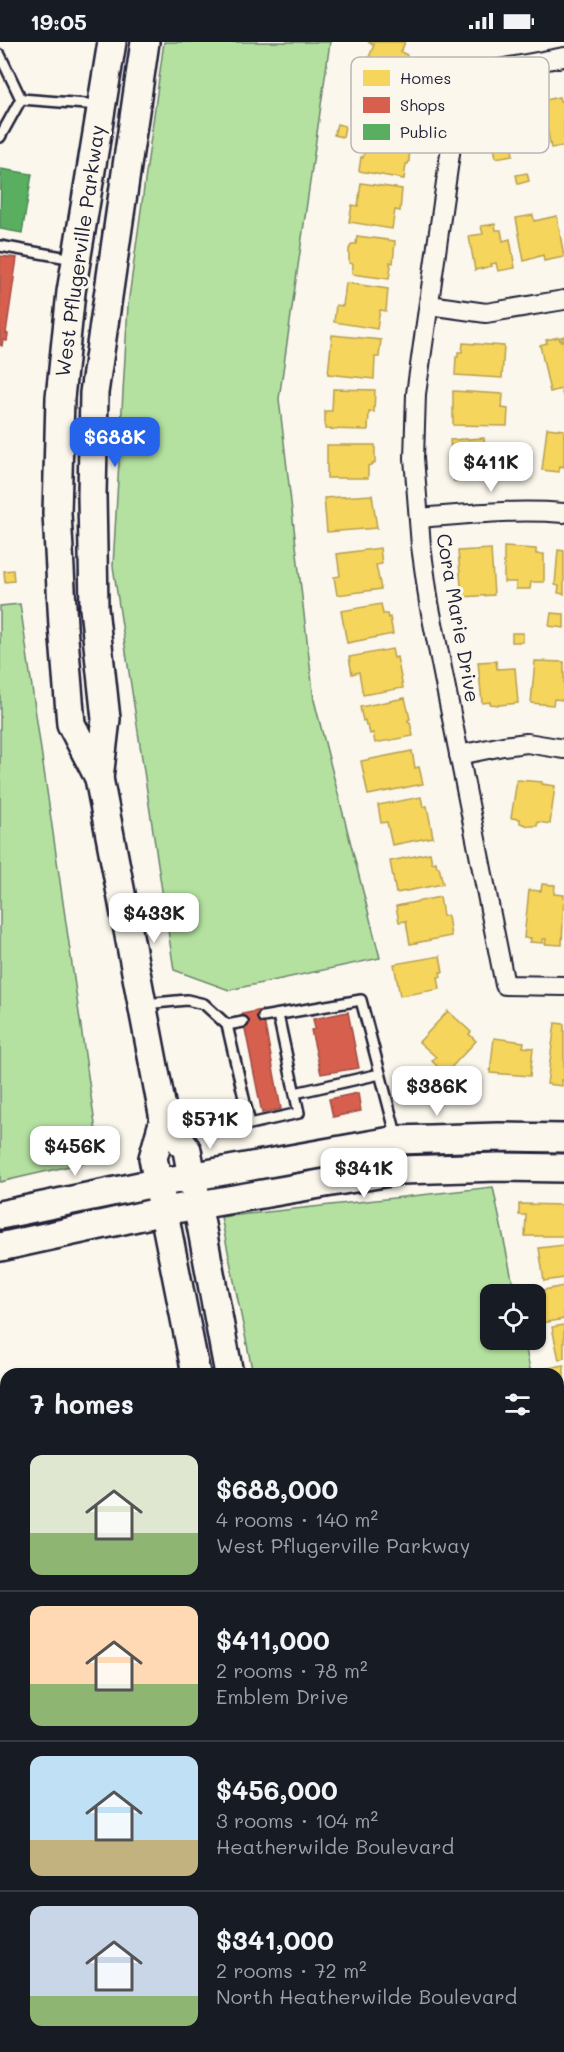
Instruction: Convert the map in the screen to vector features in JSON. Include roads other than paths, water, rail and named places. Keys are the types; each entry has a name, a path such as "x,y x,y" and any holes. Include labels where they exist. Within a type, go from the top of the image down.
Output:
{"main road":[{"name":"West Pflugerville Parkway","path":"112,42 76,260 60,398 57,513 71,724 99,778 164,1119 187,1150 228,1368"},
{"name":"West Pflugerville Parkway","path":"99,778 106,719 94,608 92,495 94,393 145,42"},
{"name":"West Pflugerville Parkway","path":"164,1119 153,1158 195,1368"},
{"path":"0,1215 158,1183 397,1140 564,1138"},
{"path":"370,1175 398,1151 397,1140"},
{"path":"0,1247 164,1212 370,1175 411,1170 499,1167 564,1168"}],"street":[{"name":"Cora Marie Drive","path":"549,60 564,57"},
{"name":"Cora Marie Drive","path":"450,153 416,394 414,458 418,518 429,603 505,985 564,986"},
{"path":"429,305 486,313 564,300"},
{"path":"418,518 498,511 533,510 564,513"},
{"path":"459,755 527,743 564,749"}],"lane":[{"path":"0,54 21,99"},
{"path":"21,99 102,105"},
{"path":"0,137 21,99"},
{"path":"0,246 76,260"},
{"path":"142,1004 187,1000 204,1004 227,1025 250,1124 299,1113 278,1014"},
{"path":"263,1017 361,1000 397,1140"},
{"path":"227,1025 243,1022"},
{"path":"295,1093 380,1074"}]}
